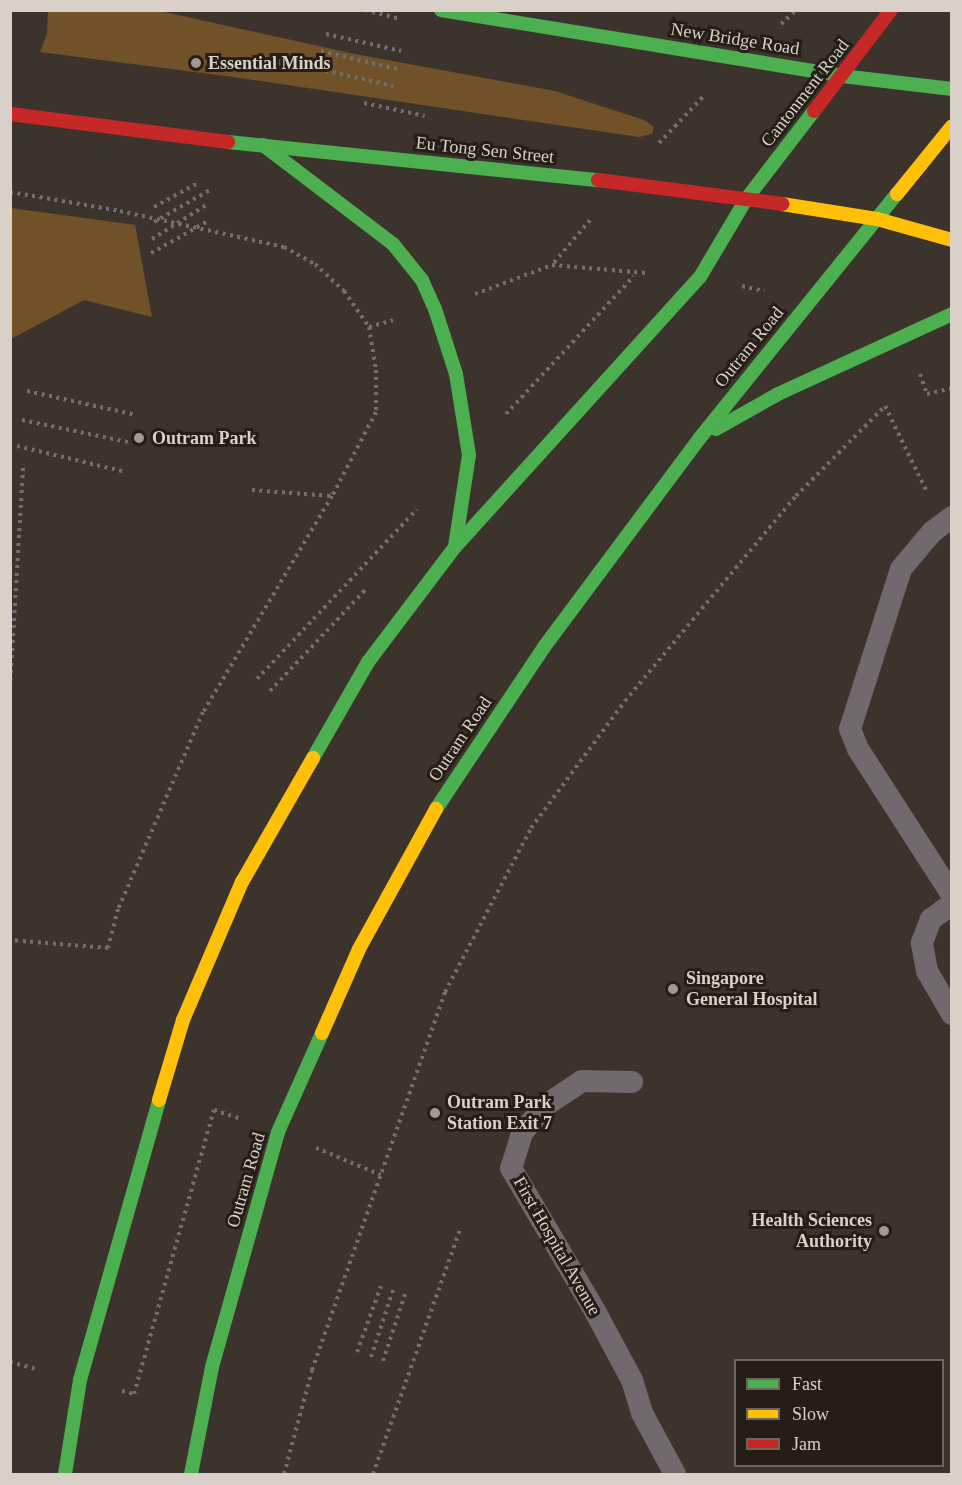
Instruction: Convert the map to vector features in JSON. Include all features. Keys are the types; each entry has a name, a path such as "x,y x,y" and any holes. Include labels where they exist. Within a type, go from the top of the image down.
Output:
{"main road":[{"name":"New Bridge Road","path":"441,10 842,76 951,89"},
{"name":"Cantonment Road","path":"747,198 891,10"},
{"name":"Eu Tong Sen Street","path":"10,114 263,145 622,182 747,198 877,219 951,240"},
{"name":"Outram Road","path":"191,1474 212,1366 278,1132 359,949 436,808 544,647 699,439 951,126"},
{"path":"263,145 393,244 422,280 435,309 456,374 469,455 455,547"},
{"path":"65,1474 80,1380 183,1020 242,882 368,662 455,547 700,277 747,198"},
{"path":"699,439 778,394 951,314"}],"lane":[{"path":"947,520 932,532 901,569 850,729 858,749 951,895"},
{"path":"951,904 931,919 922,943 927,971 951,1014"},
{"name":"First Hospital Avenue","path":"632,1082 582,1081 546,1105 522,1133 511,1168 596,1313 632,1380 642,1413 675,1474"}],"path":[{"path":"364,10 408,20"},
{"path":"326,34 401,51"},
{"path":"321,51 397,69"},
{"path":"318,69 393,86"},
{"path":"364,103 425,116"},
{"path":"154,207 201,181"},
{"path":"154,222 210,190"},
{"path":"10,192 120,211 284,247 315,264 344,291 369,327 376,369 376,412 332,496 203,712 118,909 108,948 10,940"},
{"path":"153,238 208,204"},
{"path":"151,254 208,221"},
{"path":"27,391 136,415"},
{"path":"286,1474 312,1370 446,992 531,828 626,700 789,505 885,406 947,520"},
{"path":"22,420 132,443"},
{"path":"16,446 126,472"},
{"path":"10,688 23,466"},
{"path":"252,490 332,496"},
{"path":"10,1362 134,1394 214,1110 278,1132 381,1175"},
{"path":"373,1474 459,1230"},
{"path":"357,1352 381,1286"},
{"path":"371,1357 393,1290"},
{"path":"383,1361 405,1294"}],"shaded area":[{"path":"48,11 160,11 355,54 555,91 644,120 654,127 652,134 639,137 233,77 40,52 47,34"},
{"path":"11,208 135,225 152,317 84,300 11,339"}],"traffic: fast":[{"path":"441,10 842,76 952,89"},
{"path":"313,758 368,662 455,547 700,277 747,198 814,111"},
{"path":"228,142 598,180"},
{"path":"263,145 393,244 422,280 435,309 456,374 469,455 455,547"},
{"path":"436,809 544,647 699,439 897,194"},
{"path":"716,429 778,394 952,314"},
{"path":"191,1474 212,1367 278,1132 322,1033"},
{"path":"65,1474 80,1380 159,1100"}],"traffic: slow":[{"path":"897,194 952,126"},
{"path":"782,204 877,219 952,240"},
{"path":"159,1100 183,1020 242,882 313,758"},
{"path":"322,1033 359,949 436,809"}],"traffic: jam":[{"path":"814,111 891,10"},
{"path":"10,114 228,142"},
{"path":"598,180 782,204"}],"place":[{"name":"Essential Minds","path":"196,63"},
{"name":"Outram Park","path":"139,438"},
{"name":"Singapore General Hospital","path":"673,989"},
{"name":"Outram Park Station Exit 7","path":"435,1113"},
{"name":"Health Sciences Authority","path":"884,1231"}]}
